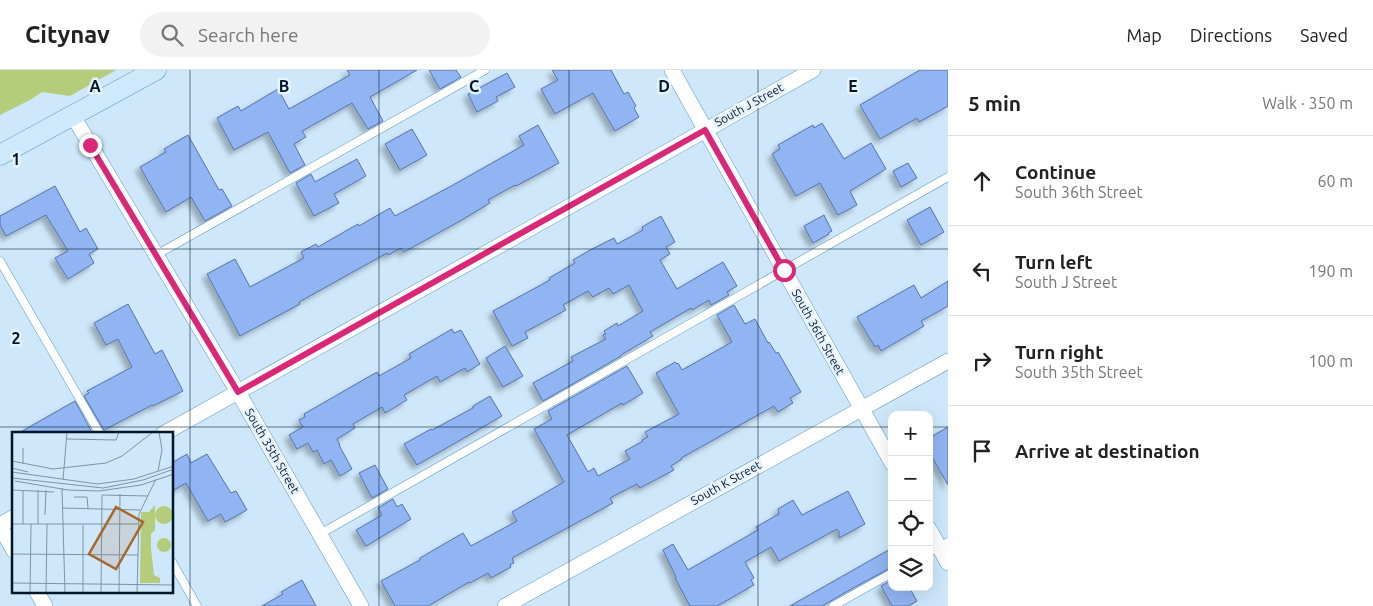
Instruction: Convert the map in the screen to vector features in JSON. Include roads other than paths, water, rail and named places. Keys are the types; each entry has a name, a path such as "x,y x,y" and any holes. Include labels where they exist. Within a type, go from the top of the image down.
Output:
{"main road":[{"path":"0,155 156,70"}],"street":[{"name":"South 36th Street","path":"672,70 888,456"},
{"name":"South J Street","path":"167,432 813,70"},
{"name":"South 35th Street","path":"73,116 238,392 361,606"},
{"name":"South K Street","path":"505,606 948,360"},
{"path":"12,518 0,525 12,547"},
{"path":"939,547 948,563"},
{"path":"38,594 45,606"}],"lane":[{"path":"156,255 485,70"},
{"path":"320,534 948,177"},
{"path":"0,261 99,432"},
{"path":"174,566 197,606"},
{"path":"833,606 888,575"}]}
